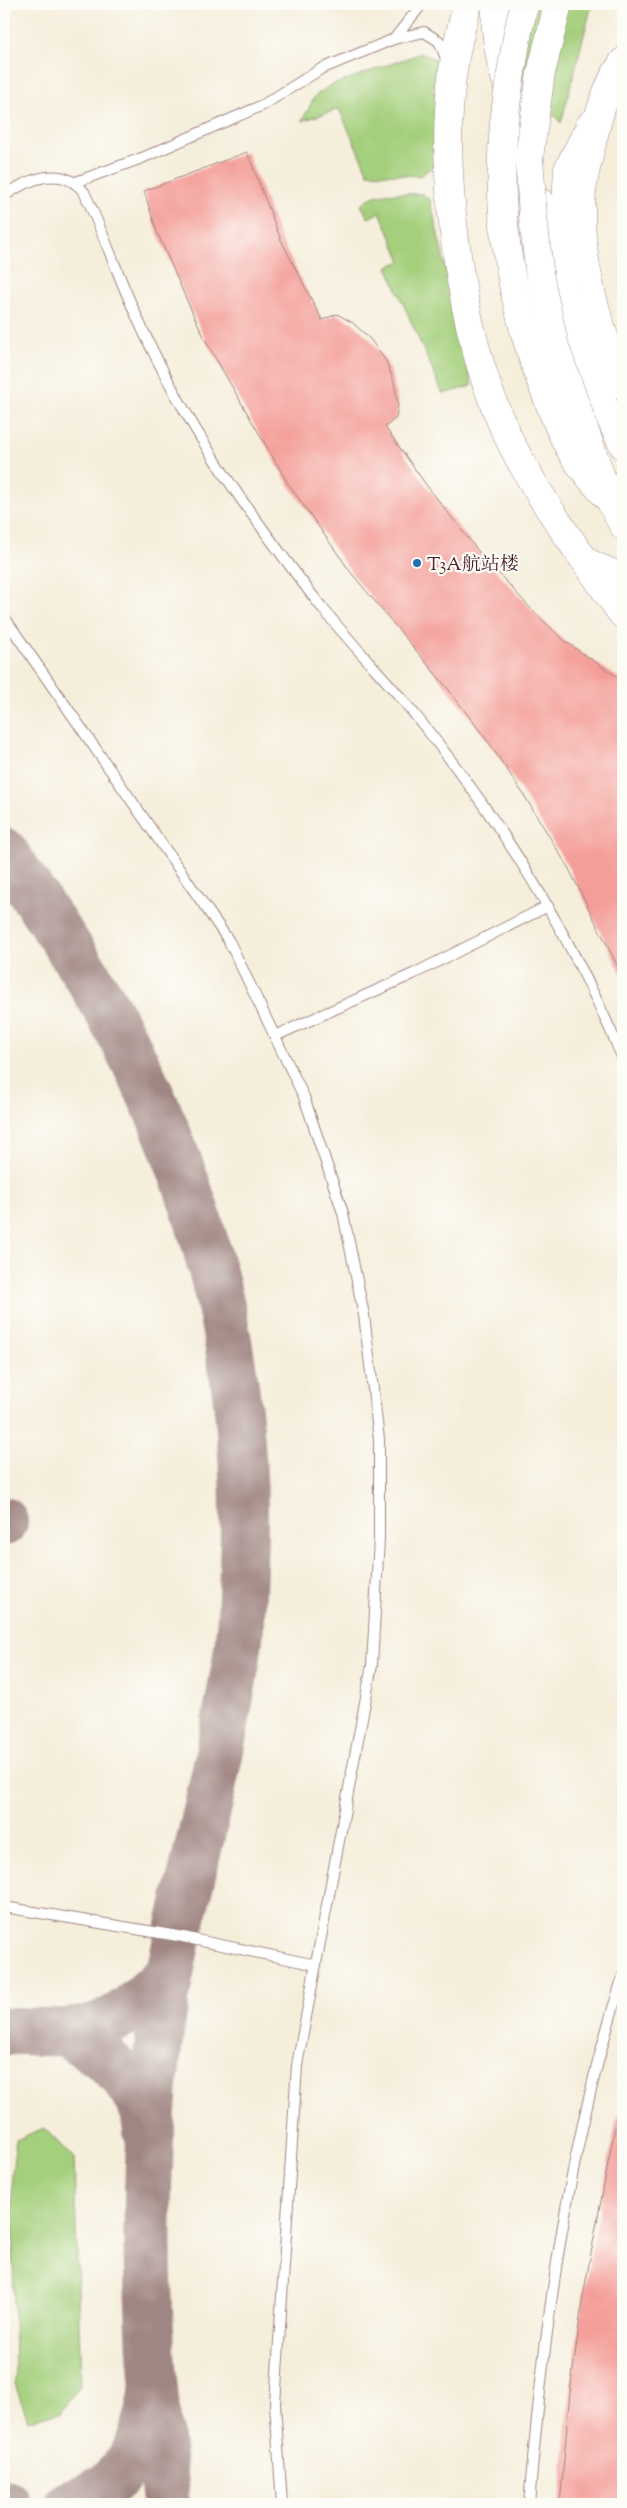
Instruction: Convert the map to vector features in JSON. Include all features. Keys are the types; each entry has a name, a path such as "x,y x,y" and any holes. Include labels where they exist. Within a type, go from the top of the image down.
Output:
{"main road":[{"path":"468,4 452,72 447,118 447,161 457,263 472,339 494,404 512,446 558,524 623,614"},
{"path":"496,4 494,21 499,52 569,314 596,389 623,445"},
{"path":"525,4 506,98 500,170 505,246 521,323 546,396 569,448 584,471 608,499"},
{"path":"558,4 541,73 530,157 533,216 540,279 554,347 608,499 623,525"},
{"path":"596,389 568,247 566,205 568,169 613,78 623,62"},
{"path":"601,105 586,168 581,205 583,241 590,287 610,356 623,386"},
{"path":"586,562 623,578"}],"lane":[{"path":"394,39 422,4"},
{"path":"76,182 142,158 255,109 321,69 394,39 424,32 439,41 452,72"},
{"path":"4,196 14,189 40,178 61,176 76,182 84,192 132,307 194,426 240,497 324,611 415,715 492,816 548,906 602,1007 623,1059"},
{"path":"4,617 229,941 304,1097 343,1213 364,1315 379,1439 379,1539 372,1665 297,2065 275,2404 282,2504"},
{"path":"275,1036 413,974 548,906"},
{"path":"4,1907 178,1936 316,1965"},
{"path":"529,2504 538,2402 566,2211 605,2032 623,1976"}],"green space":[{"path":"505,4 592,4 561,123 526,83 509,56"},
{"path":"421,53 432,57 441,66 437,152 434,166 420,176 368,173 339,109 302,121 315,96 329,86"},
{"path":"381,194 423,194 430,200 472,386 443,394 387,267 401,261 380,212 368,218 361,205"},
{"path":"44,2128 74,2159 81,2384 60,2413 28,2420 15,2384 12,2174 16,2140"}],"building":[{"name":"T3A航站楼","path":"247,152 281,240 322,320 337,314 353,323 370,339 386,361 394,382 398,405 396,418 385,427 427,486 479,552 532,610 566,642 623,681 623,977 569,869 524,795 489,743 449,690 352,574 287,482 208,345 187,301 157,232 144,191"},
{"path":"617,2116 623,2117 623,2504 560,2504 570,2392 583,2296"}],"taxiway":[{"path":"4,852 71,950 108,1011 141,1075 170,1142 195,1209 215,1279 229,1349 239,1420 244,1492 243,1578 239,1642 218,1757 166,1997 158,2048 151,2123 147,2236 149,2312 154,2388 166,2504"},
{"path":"4,2032 66,2032 99,2026 124,2013 170,1973"},
{"path":"66,2033 94,2051 119,2072 138,2098 144,2114 147,2131"},
{"path":"68,2504 102,2489 125,2468 141,2439 151,2404"}],"place":[{"name":"T3A航站楼","path":"417,563"}]}
